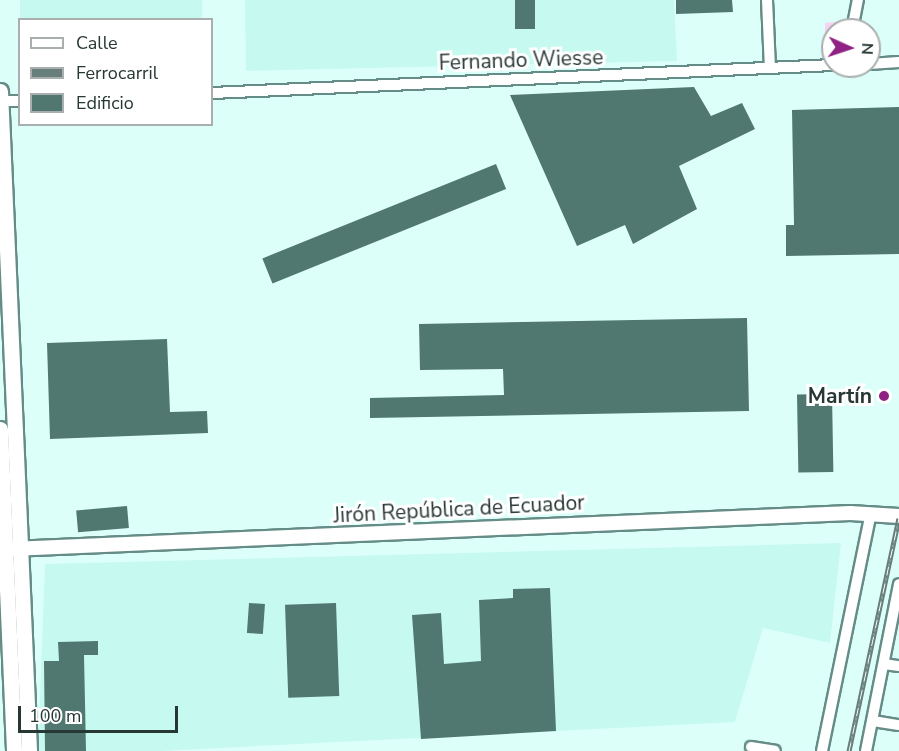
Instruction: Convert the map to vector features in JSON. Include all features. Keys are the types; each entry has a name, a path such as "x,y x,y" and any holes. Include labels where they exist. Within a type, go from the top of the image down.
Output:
{"main road":[{"path":"0,91 13,549 14,751"},
{"path":"0,429 13,549 29,751"}],"street":[{"path":"767,0 770,68"},
{"path":"854,18 858,0"},
{"path":"881,63 899,62"},
{"name":"Fernando Wiesse","path":"213,93 821,66"},
{"path":"0,101 18,101"},
{"path":"822,751 871,513"},
{"name":"Jirón República de Ecuador","path":"13,549 871,513 899,516"},
{"path":"866,751 897,607 899,584"},
{"path":"884,664 899,666"},
{"path":"873,721 899,725"},
{"path":"751,747 775,751"}],"shaded area":[{"path":"20,0 202,0 202,18 20,18"},
{"path":"245,0 674,0 677,61 246,71"},
{"path":"841,543 830,643 763,628 735,722 162,751 38,751 45,564"}],"building":[{"path":"515,0 535,0 535,29 515,29"},
{"path":"676,0 732,0 733,12 676,14"},
{"path":"694,87 711,116 742,103 755,129 679,166 697,209 633,244 625,225 577,246 510,95"},
{"path":"899,107 899,254 786,256 786,225 794,225 792,110"},
{"path":"496,164 506,189 272,283 262,258"},
{"path":"747,318 749,411 370,418 370,398 504,395 503,369 420,370 419,324"},
{"path":"167,339 170,412 207,411 208,433 50,439 47,343"},
{"path":"832,394 833,472 798,473 797,395"},
{"path":"127,506 129,528 78,532 76,510"},
{"path":"550,588 556,731 421,739 412,615 441,613 444,664 481,661 479,600 513,598 513,589"},
{"path":"249,603 265,604 263,634 247,633"},
{"path":"336,603 339,696 288,698 285,605"},
{"path":"98,641 98,655 84,655 86,751 45,751 44,661 59,661 58,642"}],"railway":[{"path":"849,751 899,518"}],"place":[{"name":"Martín","path":"884,396"}]}
